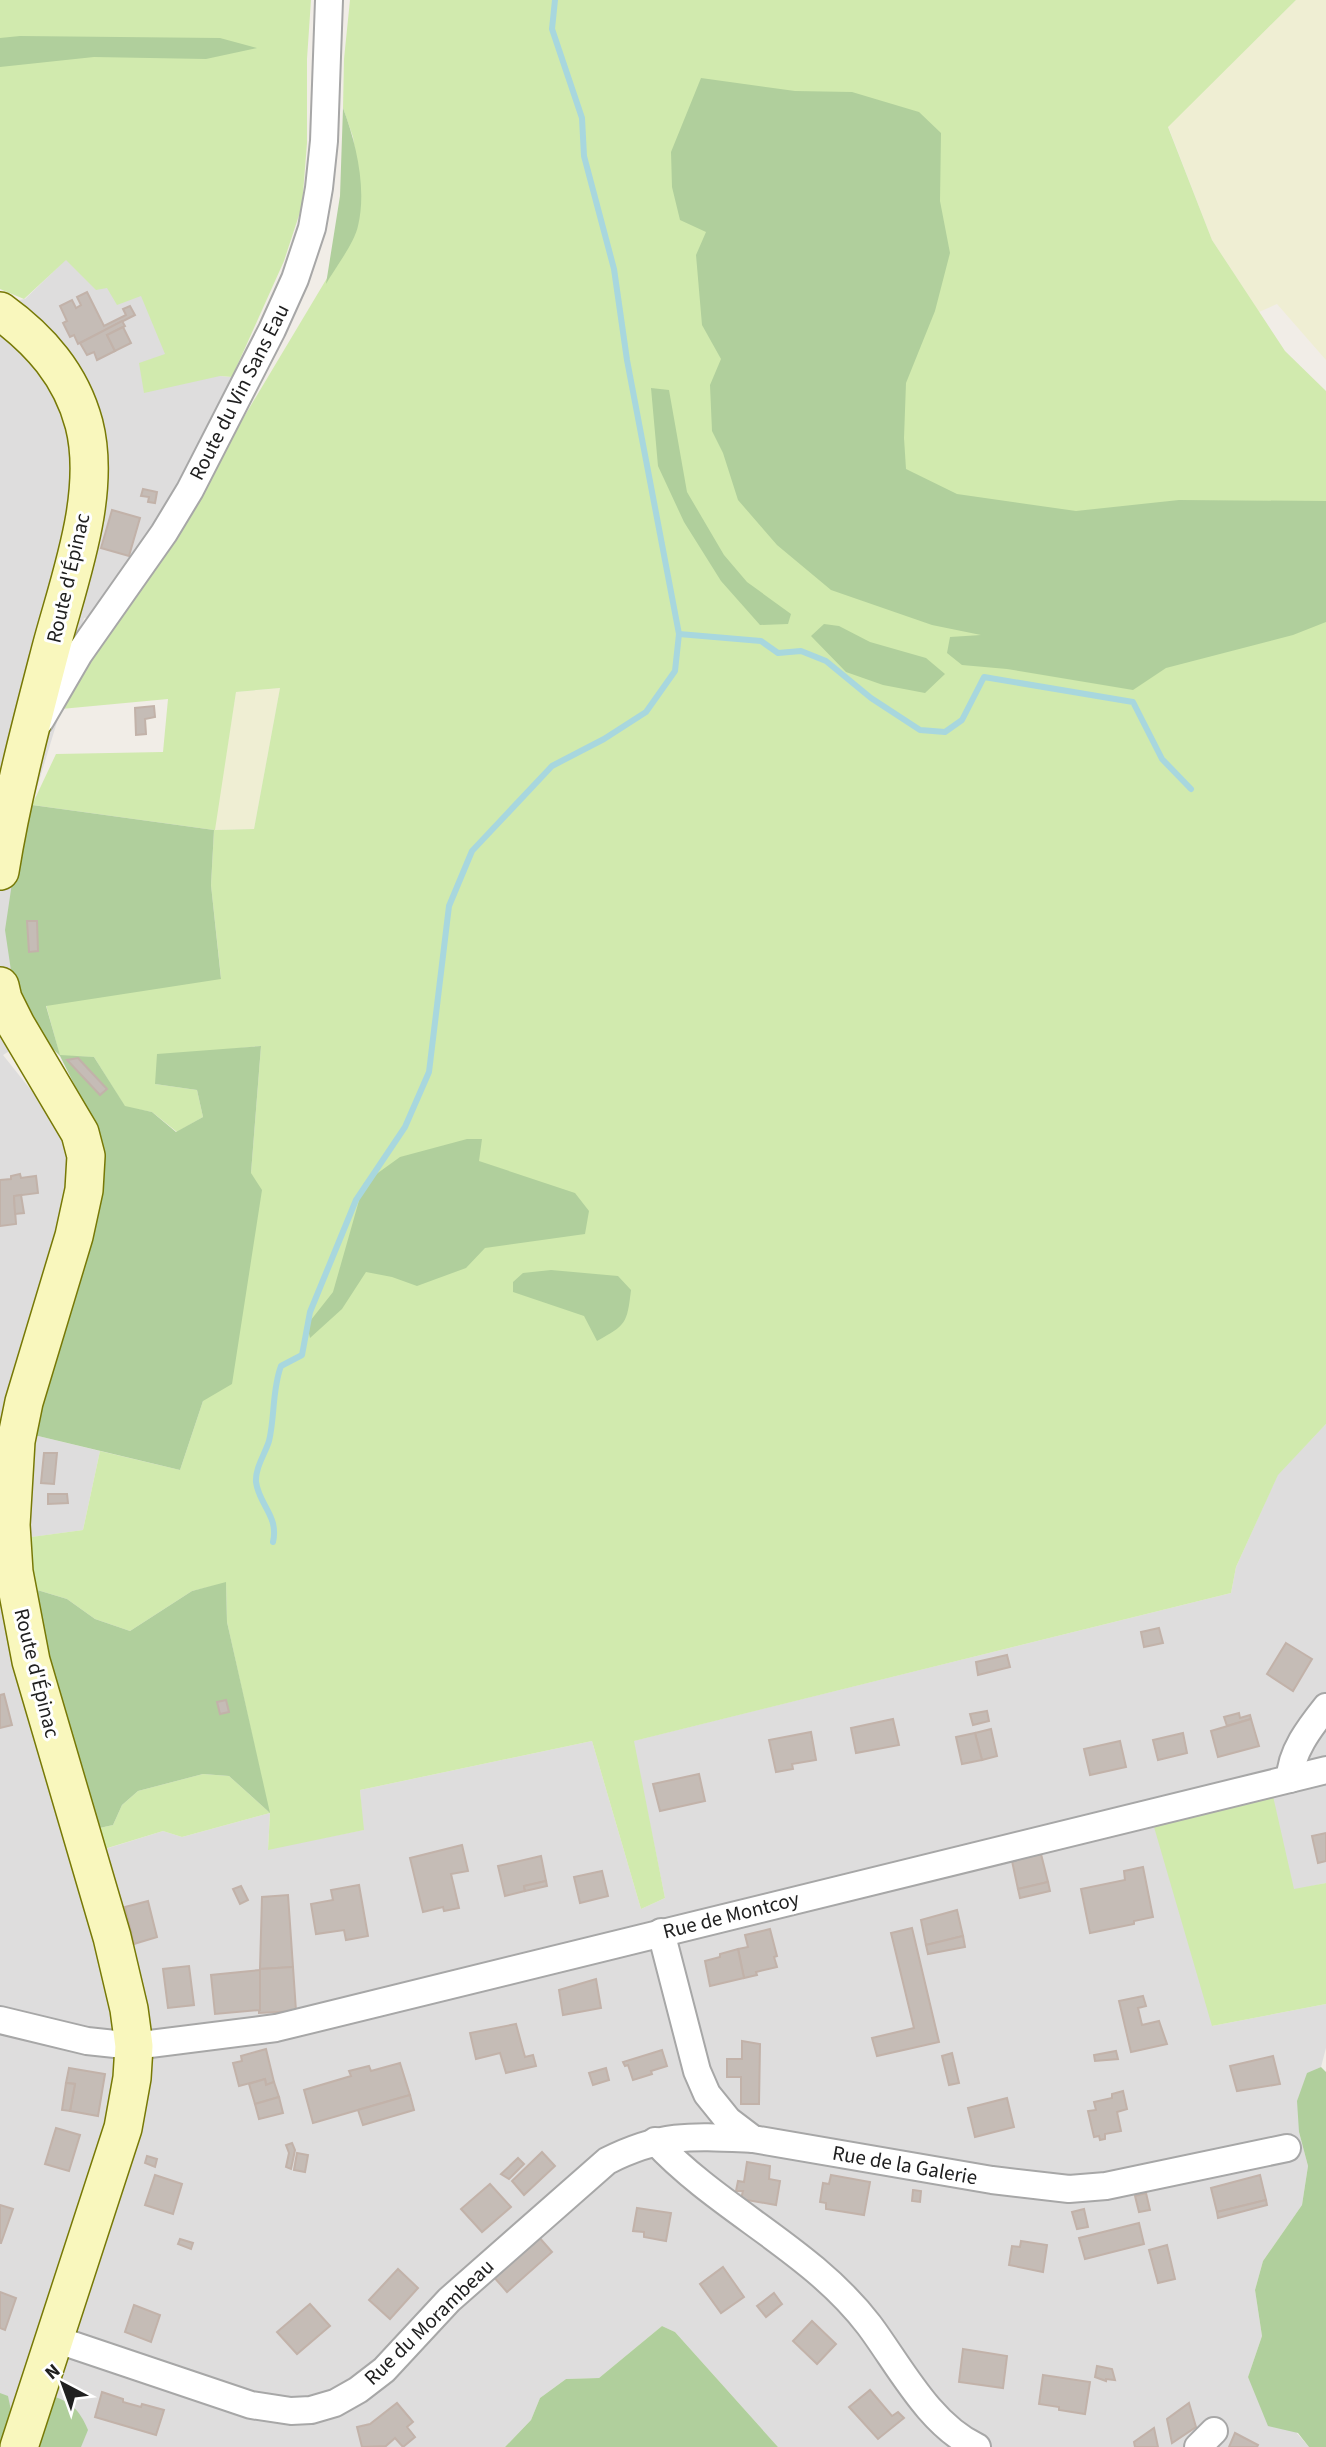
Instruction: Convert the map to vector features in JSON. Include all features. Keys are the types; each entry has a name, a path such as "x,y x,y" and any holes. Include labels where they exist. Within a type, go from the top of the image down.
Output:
{"main road":[{"name":"Route d'Épinac","path":"0,312 24,328 51,356 69,386 84,425 89,470 85,517 28,740 8,785 0,871"},
{"name":"Route d'Épinac","path":"0,986 3,999 16,1025 80,1133 86,1156 84,1190 74,1236 24,1402 16,1441 11,1525 14,1572 31,1661 112,1937 129,2009 134,2046 132,2078 122,2128 19,2447"}],"street":[{"name":"Route du Vin Sans Eau","path":"28,740 79,654 164,533 190,491 295,279 312,228 319,188 324,141 328,0"},
{"path":"1290,1779 1290,1768 1300,1746 1326,1707"},
{"name":"Rue de Montcoy","path":"0,2020 87,2041 134,2046 276,2028 1326,1770"},
{"name":"Rue de la Galerie","path":"662,1932 702,2083 717,2110 752,2139 992,2180 1069,2189 1106,2186 1287,2148"},
{"name":"Rue du Morambeau","path":"55,2339 251,2405 291,2411 311,2410 335,2403 384,2370 449,2300 607,2161 655,2141 678,2137 752,2139"},
{"path":"655,2141 674,2162 708,2190 830,2282 868,2324 935,2415 953,2432 977,2447"}],"shaded area":[{"path":"114,213 220,376 239,378 125,577 95,616 84,618 61,709 16,856 38,1034 3,1055 58,1124 67,1154 66,1194 41,1281 10,1418 34,1435 100,1451 83,1530 25,1538 102,1850 163,1831 182,1837 270,1813 268,1849 363,1830 360,1790 592,1741 641,1909 665,1898 633,1741 1231,1593 1236,1567 1278,1474 1326,1424 1326,1883 1294,1890 1212,2026 1326,2004 1326,2048 1321,2067 1307,2074 1299,2132 1308,2166 1302,2205 1263,2261 1255,2290 1262,2336 1248,2377 1309,2447 778,2447 675,2332 662,2326 599,2378 566,2379 540,2398 531,2420 505,2447 0,2447 0,303 25,299"}],"green space":[{"path":"0,0 311,0 307,59 307,143 302,206 284,261 232,377 220,376 144,393 139,363 165,354 141,296 117,305 107,288 96,290 66,260 24,299 0,289"},
{"path":"350,0 1296,0 1168,127 1212,240 1285,351 1326,391 1326,1424 1278,1475 1236,1567 1231,1593 634,1741 665,1898 641,1909 592,1741 360,1790 364,1830 268,1850 270,1813 182,1837 163,1831 101,1850 95,1829 113,1825 122,1805 138,1791 203,1774 229,1776 269,1812 227,1622 226,1583 192,1591 130,1631 95,1619 67,1599 34,1589 24,1538 83,1530 100,1451 180,1470 203,1401 251,1173 261,1046 222,1050 155,1084 197,1090 203,1117 177,1132 152,1112 125,1107 94,1057 60,1056 46,1005 221,978 211,885 214,830 32,805 56,754 163,752 168,699 61,709 98,648 165,549 357,228 361,197 353,137 343,108 344,59","holes":["280,688 254,829 215,830 236,692"]},
{"path":"1296,0 1326,0 1326,360 1277,304 1259,312 1212,240 1168,126"},
{"path":"0,38 220,38 257,48 206,59 94,57 0,67"},
{"path":"701,78 795,91 852,92 919,112 941,133 940,201 950,253 935,311 906,383 906,469 957,494 1076,511 1179,500 1326,501 1326,622 1293,635 1166,668 1133,690 1007,669 962,665 947,653 950,637 981,635 932,625 831,590 777,545 738,500 723,453 712,431 710,385 721,359 702,325 696,255 706,232 680,220 672,187 671,152"},
{"path":"343,108 359,166 360,211 353,240 326,284 340,196"},
{"path":"651,388 669,390 687,492 724,555 747,582 791,614 788,624 760,625 721,581 684,522 658,466"},
{"path":"824,624 839,626 870,642 926,658 945,674 925,693 883,685 846,672 811,636"},
{"path":"280,688 254,829 214,830 236,692"},
{"path":"32,805 214,830 211,885 221,979 46,1006 60,1055 94,1057 125,1106 152,1112 176,1132 203,1117 197,1090 155,1084 157,1054 261,1046 251,1173 262,1190 232,1384 203,1401 180,1470 34,1435 44,1386 102,1191 97,1130 60,1056 38,1034 14,991 5,930 16,856"},
{"path":"467,1139 482,1139 479,1161 575,1193 589,1211 585,1234 485,1248 466,1268 417,1286 366,1272 342,1309 310,1338 307,1325 333,1292 364,1183 400,1157"},
{"path":"551,1270 618,1276 631,1290 623,1322 597,1341 584,1316 513,1292 513,1282 523,1273"},
{"path":"226,1582 227,1622 270,1813 229,1776 203,1774 138,1791 122,1805 113,1825 95,1829 51,1672 34,1589 67,1599 95,1619 130,1631 192,1591"},
{"path":"1273,1796 1294,1889 1326,1883 1326,2004 1212,2026 1154,1827"},
{"path":"1321,2067 1326,2072 1326,2447 1309,2447 1298,2433 1268,2426 1248,2377 1262,2336 1255,2290 1263,2261 1302,2205 1308,2166 1299,2132 1297,2101 1307,2073"},
{"path":"662,2326 675,2332 778,2447 505,2447 531,2420 540,2398 566,2379 599,2378"},
{"path":"0,2393 8,2396 12,2415 0,2447"},
{"path":"50,2395 74,2407 81,2417 88,2430 81,2447 34,2447"}],"building":[{"path":"87,292 104,326 126,315 123,309 130,306 135,315 78,344 74,335 70,337 63,323 67,321 60,306 72,300 76,308 81,305 77,297"},
{"path":"122,321 125,326 107,335 115,351 97,360 94,352 87,355 80,343"},
{"path":"123,327 131,343 115,351 107,335"},
{"path":"143,489 157,492 155,503 148,502 149,497 141,496"},
{"path":"112,510 140,518 129,556 101,548"},
{"path":"154,706 155,717 145,719 146,734 136,735 135,708"},
{"path":"27,921 37,921 38,951 29,952"},
{"path":"78,1058 107,1089 100,1095 67,1060"},
{"path":"20,1174 21,1178 36,1176 38,1193 14,1196 16,1224 0,1226 0,1180 11,1179 11,1176"},
{"path":"21,1195 24,1213 15,1214 14,1196"},
{"path":"44,1453 57,1453 54,1484 41,1483"},
{"path":"48,1494 67,1494 68,1503 48,1504"},
{"path":"1159,1628 1163,1643 1144,1647 1141,1632"},
{"path":"1286,1643 1312,1659 1293,1691 1267,1674"},
{"path":"1007,1655 1010,1667 978,1675 976,1662"},
{"path":"4,1694 12,1725 0,1728 0,1695"},
{"path":"226,1700 229,1712 220,1714 217,1702"},
{"path":"987,1711 989,1721 973,1725 970,1714"},
{"path":"1239,1713 1240,1718 1250,1715 1251,1719 1227,1726 1224,1717"},
{"path":"893,1719 899,1745 856,1753 851,1728"},
{"path":"1251,1719 1259,1746 1218,1757 1211,1731"},
{"path":"991,1729 997,1756 982,1760 975,1733"},
{"path":"811,1732 816,1760 792,1764 793,1769 776,1772 769,1740"},
{"path":"975,1733 982,1760 962,1764 956,1737"},
{"path":"1183,1733 1187,1753 1158,1760 1153,1740"},
{"path":"1120,1741 1126,1767 1090,1775 1084,1749"},
{"path":"699,1774 705,1801 660,1811 653,1784"},
{"path":"1326,1833 1326,1861 1318,1863 1312,1836"},
{"path":"462,1845 468,1871 451,1874 459,1908 444,1911 443,1907 423,1912 410,1858"},
{"path":"1041,1854 1048,1882 1018,1889 1012,1861"},
{"path":"541,1856 546,1881 524,1886 525,1891 505,1896 498,1866"},
{"path":"1143,1867 1153,1917 1134,1921 1134,1924 1090,1933 1081,1889 1125,1880 1124,1871"},
{"path":"602,1871 608,1896 580,1903 574,1877"},
{"path":"546,1881 547,1886 525,1891 524,1886"},
{"path":"1048,1882 1050,1891 1020,1898 1018,1889"},
{"path":"359,1885 368,1936 346,1940 344,1930 316,1934 311,1904 333,1900 331,1890"},
{"path":"241,1886 248,1900 240,1904 233,1889"},
{"path":"288,1895 293,1967 260,1969 262,1897"},
{"path":"148,1901 157,1937 134,1944 125,1907"},
{"path":"957,1910 963,1936 926,1945 921,1920"},
{"path":"912,1928 939,2042 877,2056 872,2038 914,2028 891,1933"},
{"path":"770,1929 777,1967 744,1978 738,1949 748,1947 745,1935"},
{"path":"963,1936 965,1947 928,1954 926,1945"},
{"path":"738,1949 744,1978 710,1986 705,1961"},
{"path":"189,1966 194,2005 168,2008 163,1969"},
{"path":"293,1967 296,2011 259,2013 260,1969"},
{"path":"260,1970 260,2010 215,2014 211,1975"},
{"path":"596,1979 601,2008 563,2015 559,1990"},
{"path":"1143,1996 1146,2006 1138,2008 1142,2025 1159,2021 1167,2044 1131,2052 1119,2001"},
{"path":"516,2024 525,2057 533,2055 536,2066 506,2073 500,2053 476,2059 470,2033"},
{"path":"742,2041 760,2044 759,2104 741,2104 741,2077 727,2077 727,2059 742,2059"},
{"path":"266,2049 274,2082 266,2085 265,2079 239,2086 233,2063 242,2061 241,2056"},
{"path":"662,2050 667,2066 633,2080 628,2065 625,2066 623,2062"},
{"path":"1116,2051 1118,2059 1095,2061 1094,2055"},
{"path":"952,2053 959,2083 949,2085 942,2056"},
{"path":"1273,2056 1280,2084 1237,2091 1230,2066"},
{"path":"400,2063 410,2095 313,2123 304,2090 351,2076 349,2071 369,2066 371,2071"},
{"path":"69,2068 105,2074 98,2116 70,2111 75,2084 66,2083"},
{"path":"606,2068 609,2080 593,2085 589,2073"},
{"path":"265,2079 266,2085 274,2082 279,2097 255,2104 249,2084"},
{"path":"66,2083 75,2084 70,2111 62,2110"},
{"path":"1123,2091 1127,2109 1117,2112 1121,2131 1105,2134 1105,2139 1094,2137 1088,2111 1096,2110 1094,2102 1112,2098 1112,2094"},
{"path":"410,2095 414,2110 363,2125 358,2110"},
{"path":"279,2097 283,2113 259,2119 255,2104"},
{"path":"1007,2098 1014,2127 975,2137 968,2108"},
{"path":"56,2128 80,2135 69,2171 45,2164"},
{"path":"292,2143 295,2150 291,2169 286,2167 289,2153 286,2145"},
{"path":"542,2152 555,2166 524,2195 512,2181"},
{"path":"297,2153 308,2155 305,2172 294,2170"},
{"path":"147,2156 157,2159 155,2167 145,2163"},
{"path":"518,2158 524,2164 509,2179 501,2174"},
{"path":"747,2162 770,2166 769,2179 780,2181 776,2205 741,2199 743,2191 736,2191 738,2181 744,2182"},
{"path":"155,2175 182,2184 173,2214 145,2205"},
{"path":"831,2175 870,2182 864,2215 826,2209 826,2203 820,2202 823,2183 829,2184"},
{"path":"1260,2175 1266,2200 1217,2212 1211,2188"},
{"path":"490,2184 511,2207 482,2232 461,2209"},
{"path":"913,2190 921,2191 920,2202 912,2201"},
{"path":"1146,2193 1150,2210 1139,2212 1135,2196"},
{"path":"1266,2200 1267,2205 1218,2218 1217,2212"},
{"path":"0,2205 13,2209 1,2243 0,2243"},
{"path":"637,2208 671,2213 666,2241 644,2237 644,2232 633,2231"},
{"path":"1084,2209 1088,2227 1077,2229 1072,2212"},
{"path":"1139,2223 1144,2244 1085,2259 1079,2238"},
{"path":"538,2236 552,2252 507,2292 493,2276"},
{"path":"180,2239 193,2243 191,2249 178,2244"},
{"path":"1021,2241 1047,2245 1043,2272 1009,2265 1012,2246 1020,2247"},
{"path":"1167,2245 1175,2279 1158,2283 1149,2250"},
{"path":"723,2267 744,2297 721,2313 700,2284"},
{"path":"398,2269 418,2288 390,2319 369,2300"},
{"path":"0,2292 16,2298 5,2330 0,2328"},
{"path":"774,2293 782,2304 766,2317 757,2306"},
{"path":"310,2304 330,2326 297,2354 277,2332"},
{"path":"134,2305 160,2315 151,2342 125,2332"},
{"path":"812,2321 836,2344 817,2364 793,2341"},
{"path":"963,2349 1007,2356 1003,2388 959,2382"},
{"path":"1097,2366 1112,2369 1115,2380 1106,2381 1095,2377"},
{"path":"1043,2375 1090,2382 1085,2414 1039,2404"},
{"path":"870,2390 892,2416 898,2412 904,2418 878,2439 849,2407"},
{"path":"102,2392 123,2399 123,2402 164,2410 156,2435 95,2417"},
{"path":"397,2403 413,2422 407,2427 415,2437 403,2447 395,2438 386,2446 362,2447 357,2427 370,2424"},
{"path":"1189,2403 1196,2427 1172,2443 1167,2419"},
{"path":"1154,2428 1158,2447 1135,2447 1134,2442"},
{"path":"1235,2433 1258,2445 1257,2447 1229,2447"}],"waterway":[{"path":"273,1542 273,1525 258,1490 256,1477 269,1441 278,1375 281,1366 302,1355 310,1312 356,1200 405,1127 429,1072 449,906 472,851 552,766 604,739 646,712 675,671 679,634 627,360 614,269 584,156 582,118 552,29 555,0"},
{"path":"679,634 761,641 778,653 801,651 826,661 871,698 920,730 945,732 962,720 984,677 1133,702 1162,759 1191,789"}]}
